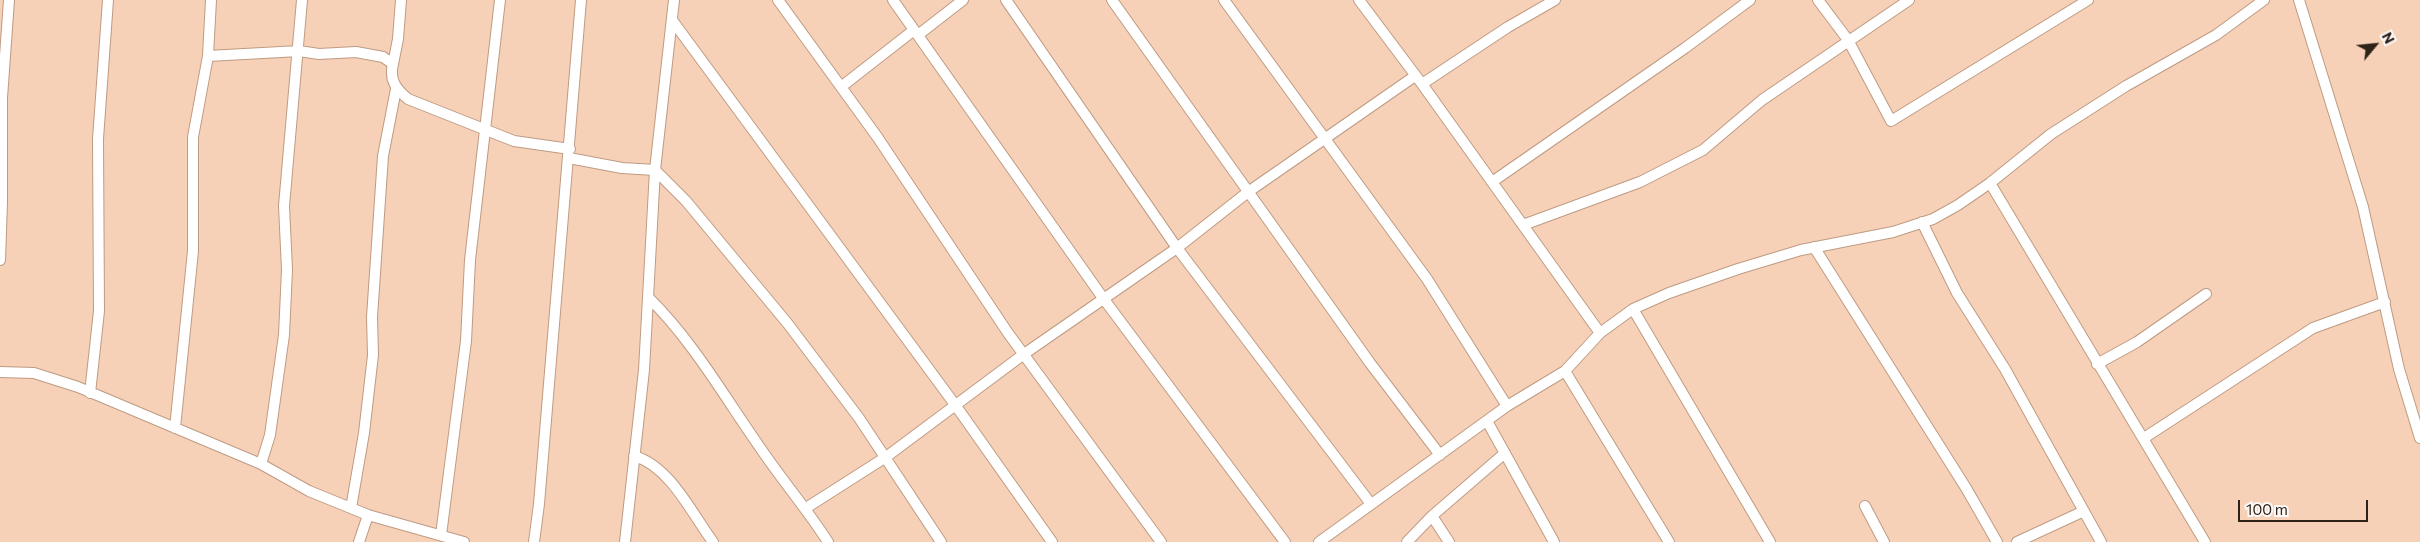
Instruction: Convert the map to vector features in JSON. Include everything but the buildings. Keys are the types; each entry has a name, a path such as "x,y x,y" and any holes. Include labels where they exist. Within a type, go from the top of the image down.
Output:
{"street":[{"path":"0,260 2,98 9,0"},
{"path":"90,393 99,310 98,139 108,0"},
{"path":"175,428 193,251 193,137 208,56 210,0"},
{"path":"260,464 270,435 284,335 287,270 284,206 302,0"},
{"path":"351,508 364,433 373,355 372,317 383,156 396,89 391,72 398,39 401,0"},
{"path":"441,536 463,368 470,260 487,130 500,0"},
{"path":"534,542 539,504 581,0"},
{"path":"625,542 644,370 655,170 674,0"},
{"path":"778,0 841,87 1024,354 1161,542"},
{"path":"893,0 1103,298 1285,542"},
{"path":"841,87 963,0"},
{"path":"1006,0 1177,248 1371,504"},
{"path":"1112,0 1370,363 1440,456"},
{"path":"1224,0 1428,279 1507,406"},
{"path":"1359,0 1422,84 1600,333"},
{"path":"1422,84 1508,27 1555,0"},
{"path":"1492,182 1685,48 1750,0"},
{"path":"1818,0 1848,40 1891,121 2088,0"},
{"path":"1523,225 1640,182 1703,150 1762,100 1909,0"},
{"path":"1319,542 1507,406 1566,371 1600,333 1633,309 1669,293 1712,278 1814,247 1893,232 1922,222 1958,205 1990,183 2051,134 2126,86 2216,35 2264,0"},
{"path":"2299,0 2363,207 2399,369 2420,438"},
{"path":"672,20 956,406 1052,542"},
{"path":"208,56 299,51 319,54 356,52 383,57 393,64"},
{"path":"806,508 886,457 1024,354 1177,248 1248,192 1415,76"},
{"path":"396,89 408,99 514,141 622,168 655,170 686,201 788,324 859,418 941,542"},
{"path":"1990,183 2205,542"},
{"path":"1922,222 1957,293 2005,369 2101,542"},
{"path":"1814,247 1966,488 1997,542"},
{"path":"2097,364 2137,342 2206,294"},
{"path":"648,297 662,311 688,344 773,467 806,508 828,542"},
{"path":"2144,438 2313,328 2385,302"},
{"path":"1633,309 1770,542"},
{"path":"1566,371 1669,542"},
{"path":"0,372 34,373 78,386 90,393 260,464 309,491 368,515 462,542"},
{"path":"1487,421 1554,542"},
{"path":"1407,542 1432,516 1505,453"},
{"path":"634,456 646,459 660,470 683,498 713,542"},
{"path":"1864,506 1884,542"},
{"path":"2017,542 2084,511"},
{"path":"358,542 368,515"},
{"path":"1432,516 1448,542"}]}
